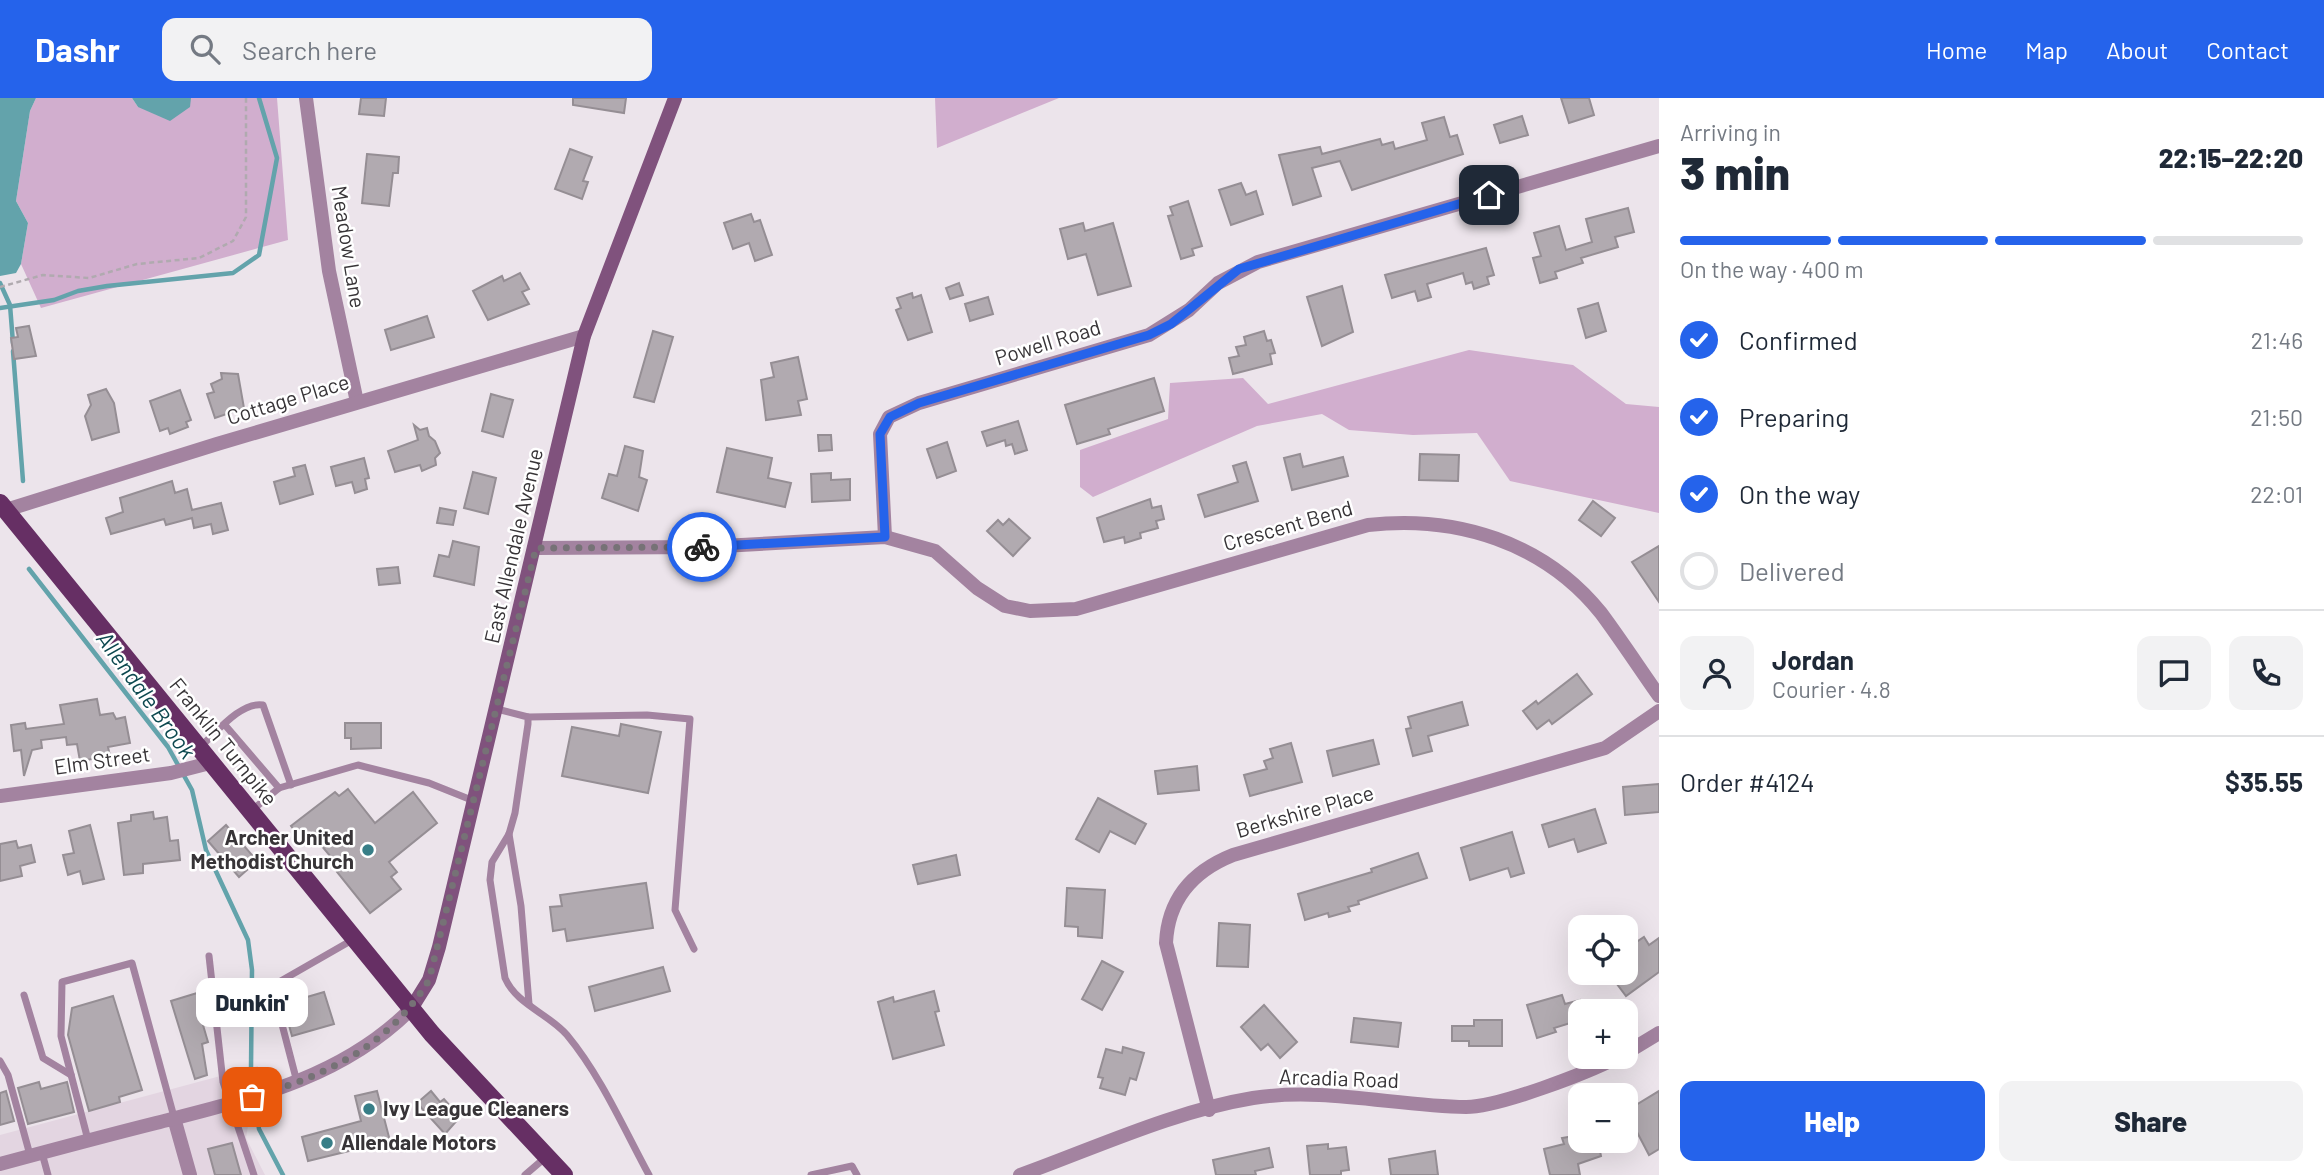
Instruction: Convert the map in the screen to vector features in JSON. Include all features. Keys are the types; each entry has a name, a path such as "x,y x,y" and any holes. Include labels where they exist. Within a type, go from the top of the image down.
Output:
{"main road":[{"name":"East Allendale Avenue","path":"411,1009 429,980 439,947 536,548 584,336 675,98"},
{"name":"Franklin Turnpike","path":"3,507 411,1009 564,1175"}],"street":[{"name":"Meadow Lane","path":"306,98 329,271 357,402"},
{"name":"Powell Road","path":"885,537 880,434 890,417 919,403 1149,335 1171,324 1228,276 1258,262 1658,146"},
{"name":"Cottage Place","path":"3,507 584,336"},
{"name":"Crescent Bend","path":"885,537 935,551 977,588 1005,606 1051,612 1076,609 1368,525 1418,522 1453,525 1517,546 1546,561 1600,612 1659,696"},
{"path":"536,548 732,546 885,537"},
{"name":"Berkshire Place","path":"1209,1110 1166,943 1167,923 1174,905 1199,873 1233,855 1605,748 1659,711"},
{"name":"Elm Street","path":"0,796 171,773 190,768 204,756"},
{"path":"0,1164 297,1083 347,1060 394,1026 411,1009"},
{"path":"1638,1046 1659,1034"},
{"name":"Arcadia Road","path":"1020,1175 1209,1110 1253,1098 1298,1096 1469,1107 1499,1102 1586,1069"},
{"path":"174,1118 190,1175"}],"lane":[{"path":"204,756 225,725 247,707 263,705 291,785"},
{"path":"497,709 528,717 647,715 690,719 676,910 694,949"},
{"path":"528,717 523,769 509,834 492,862 489,880 505,978 510,991 567,1035 600,1084 649,1175"},
{"path":"225,725 279,788"},
{"path":"250,811 279,788 358,765 429,783 474,801"},
{"path":"509,834 521,906 529,1004"},
{"path":"297,1083 272,986 354,939"},
{"path":"209,956 223,1082 233,1102 254,1175"},
{"path":"88,1140 61,1037 62,982 132,963 174,1118"},
{"path":"24,995 40,1052 48,1062 71,1075"},
{"path":"0,1061 8,1075 36,1154 48,1175"},
{"path":"525,1175 546,1157"},
{"path":"811,1175 845,1166 852,1166 857,1175"}],"path":[{"path":"0,288 43,275 89,278 137,264 199,258 233,241 246,217 246,98"}],"shaded area":[{"path":"36,98 132,98 138,107 189,98 277,98 288,240 41,308 21,264 28,223 16,201 30,111"},
{"path":"935,98 1059,98 937,148"},
{"path":"1469,350 1573,365 1626,404 1659,407 1659,513 1510,481 1477,433 1413,435 1349,430 1322,414 1257,426 1093,497 1080,487 1080,450 1168,419 1170,383 1243,378 1268,404"},
{"path":"258,1066 246,1138 265,1175 0,1175 0,1135"}],"water":[{"path":"0,98 36,98 30,111 16,201 28,223 21,264 16,273 0,276"},
{"path":"132,98 191,98 190,107 170,121 138,107"}],"building":[{"path":"361,98 386,98 384,116 359,114"},
{"path":"573,98 626,98 624,113 573,105"},
{"path":"1561,98 1589,98 1594,115 1569,123"},
{"path":"1522,116 1528,135 1500,143 1494,125"},
{"path":"1444,117 1450,137 1457,135 1463,154 1352,190 1340,161 1312,168 1321,196 1293,205 1279,155 1320,147 1322,154 1380,139 1382,145 1393,142 1395,149 1427,140 1422,123"},
{"path":"570,149 592,157 583,181 588,182 582,199 555,189"},
{"path":"367,154 399,157 398,173 393,173 389,206 362,203"},
{"path":"1241,183 1246,195 1256,191 1263,214 1231,225 1219,190"},
{"path":"1188,201 1202,246 1192,249 1194,255 1181,259 1168,216 1173,215 1170,207"},
{"path":"1628,208 1634,232 1615,237 1618,247 1581,258 1583,263 1555,272 1557,278 1540,283 1533,258 1541,256 1534,233 1559,226 1566,250 1592,242 1586,219"},
{"path":"751,214 754,222 760,220 772,255 755,261 749,243 733,249 724,223"},
{"path":"1083,223 1085,231 1113,223 1131,286 1098,295 1086,254 1068,259 1060,229"},
{"path":"1486,248 1494,275 1487,277 1489,284 1474,289 1472,282 1466,284 1463,273 1427,284 1431,297 1418,301 1415,291 1392,298 1385,275"},
{"path":"520,273 529,289 522,292 529,304 488,320 473,291 502,276 504,281"},
{"path":"959,283 963,295 950,299 946,288"},
{"path":"1342,286 1353,332 1322,346 1307,297"},
{"path":"912,293 913,298 921,295 932,332 908,340 896,310 901,308 897,298"},
{"path":"988,297 993,314 970,321 965,304"},
{"path":"1598,303 1606,331 1586,338 1578,309"},
{"path":"427,316 434,337 391,350 385,330"},
{"path":"29,326 36,356 14,359 11,338 18,337 16,328"},
{"path":"653,331 673,337 654,402 634,397"},
{"path":"1264,331 1267,341 1271,340 1275,353 1270,354 1272,364 1233,374 1229,358 1239,356 1236,347 1246,345 1244,337"},
{"path":"798,357 807,399 798,401 801,415 766,420 761,380 774,377 771,363"},
{"path":"221,373 238,374 244,408 215,418 207,394 214,392 211,384 222,379"},
{"path":"1154,378 1164,411 1108,429 1110,434 1077,444 1065,405"},
{"path":"106,389 114,403 119,432 92,440 85,416 91,405 88,395"},
{"path":"180,390 191,420 186,422 188,427 170,434 168,428 160,431 150,401"},
{"path":"491,394 513,400 503,437 482,431"},
{"path":"1018,421 1027,450 1015,454 1012,444 1006,446 1005,440 987,446 982,432"},
{"path":"414,425 420,430 427,428 429,436 435,441 440,453 435,458 436,465 422,471 420,465 395,472 388,451 418,440"},
{"path":"818,435 831,435 832,450 819,451"},
{"path":"947,442 956,471 937,478 927,449"},
{"path":"625,446 643,451 639,477 647,480 638,511 602,498 609,474 617,476"},
{"path":"727,448 772,458 768,478 791,483 785,507 717,492"},
{"path":"1300,454 1303,467 1343,457 1348,476 1292,490 1284,458"},
{"path":"1420,454 1459,455 1458,481 1419,480"},
{"path":"364,458 369,478 365,479 367,489 355,493 352,482 336,486 331,467"},
{"path":"1246,462 1258,501 1205,517 1198,495 1238,482 1233,466"},
{"path":"305,465 313,494 280,504 274,482 295,476 293,468"},
{"path":"473,472 496,478 488,514 464,508"},
{"path":"831,473 831,480 850,479 850,500 812,502 811,474"},
{"path":"172,481 175,493 187,489 192,510 221,503 228,530 213,534 211,524 194,528 192,518 166,525 164,519 111,534 106,518 123,512 120,498"},
{"path":"1150,499 1152,508 1161,506 1164,519 1156,521 1158,528 1140,533 1141,538 1125,543 1124,537 1104,542 1097,518"},
{"path":"1593,501 1615,518 1601,536 1579,520"},
{"path":"440,508 456,511 453,525 437,523"},
{"path":"1009,519 1030,538 1013,556 987,531 998,520 1003,525"},
{"path":"453,541 479,547 474,585 434,576 439,555 449,557"},
{"path":"1659,546 1659,602 1632,562"},
{"path":"398,567 400,583 379,585 377,569"},
{"path":"1577,674 1592,694 1552,724 1549,720 1537,729 1523,711 1536,701 1538,704"},
{"path":"97,699 100,715 113,713 116,719 125,717 130,743 108,747 110,756 80,761 77,744 67,745 66,737 41,740 42,748 32,750 24,776 21,750 14,751 11,725 25,723 26,729 64,724 60,705"},
{"path":"1462,702 1468,725 1428,736 1432,751 1413,756 1406,729 1411,728 1408,717"},
{"path":"345,723 381,723 381,748 351,749 351,738 345,738"},
{"path":"621,724 661,732 648,793 562,776 572,727 619,736"},
{"path":"1373,740 1379,764 1333,776 1327,751"},
{"path":"1291,743 1302,782 1250,796 1244,775 1267,769 1264,761 1273,758 1270,749"},
{"path":"1197,766 1199,790 1158,794 1155,771"},
{"path":"1659,784 1659,812 1625,815 1623,787"},
{"name":"Archer United Methodist Church","path":"348,789 375,823 413,792 437,823 389,862 397,872 391,877 401,889 370,913 337,872 341,869 316,839 307,846 291,826 335,792 339,796"},
{"path":"1098,798 1146,824 1135,844 1110,831 1099,852 1076,839"},
{"path":"1595,809 1606,843 1578,852 1574,839 1549,847 1542,825"},
{"path":"153,812 154,819 167,817 170,841 178,840 180,860 143,864 143,873 124,875 118,823 131,821 131,815"},
{"path":"90,825 104,879 83,884 80,871 68,875 63,855 74,853 69,831"},
{"path":"226,825 257,861 239,877 208,841"},
{"path":"1512,832 1524,873 1511,877 1508,868 1470,880 1461,848"},
{"path":"16,841 18,848 31,845 35,862 20,866 22,876 0,881 0,844"},
{"path":"1418,853 1427,878 1358,901 1359,904 1348,907 1350,911 1329,917 1328,913 1305,920 1298,894 1372,872 1371,869"},
{"path":"956,855 960,875 918,884 913,865"},
{"path":"646,883 653,928 567,941 565,929 553,931 550,907 562,906 560,895"},
{"path":"1067,888 1105,890 1102,938 1078,936 1078,927 1065,926"},
{"path":"1219,923 1250,925 1248,967 1217,966"},
{"path":"1644,937 1649,945 1659,938 1659,972 1626,996 1618,985 1638,985 1638,941"},
{"path":"1102,961 1123,972 1102,1010 1082,999"},
{"path":"663,967 670,991 595,1011 589,987"},
{"path":"934,991 939,1011 935,1012 944,1045 893,1059 878,1002 893,997 894,1002"},
{"path":"324,992 334,1024 292,1036 283,1004"},
{"path":"197,993 207,1024 203,1025 208,1042 202,1044 207,1075 195,1079 171,1001"},
{"path":"1562,995 1565,1004 1568,1003 1568,1024 1554,1028 1556,1032 1537,1038 1527,1005"},
{"path":"113,996 142,1090 119,1097 120,1102 89,1111 68,1035 72,1008"},
{"path":"1264,1005 1297,1042 1280,1058 1268,1044 1261,1050 1241,1027"},
{"path":"1354,1018 1401,1023 1398,1047 1351,1042"},
{"path":"1474,1020 1502,1020 1502,1046 1469,1046 1469,1041 1452,1041 1452,1026 1474,1026"},
{"path":"1123,1047 1144,1053 1136,1080 1130,1078 1125,1095 1100,1088 1103,1078 1098,1077 1106,1049 1122,1053"},
{"path":"39,1082 41,1089 67,1082 74,1112 28,1124 18,1088"},
{"path":"6,1091 14,1121 0,1125 0,1093"},
{"path":"377,1091 390,1141 308,1161 302,1137 361,1121 355,1096"},
{"path":"431,1091 440,1102 444,1099 460,1117 445,1134 417,1103"},
{"path":"1659,1091 1659,1149 1649,1155 1638,1134 1638,1104"},
{"path":"1568,1137 1568,1153 1600,1153 1601,1156 1578,1164 1580,1175 1550,1175 1544,1149 1564,1144 1562,1138"},
{"path":"232,1143 241,1175 215,1175 208,1149"},
{"path":"1328,1144 1328,1149 1346,1147 1349,1170 1341,1171 1341,1175 1310,1175 1307,1146"},
{"path":"1269,1148 1273,1167 1255,1171 1256,1175 1216,1175 1213,1160"},
{"path":"1435,1151 1438,1175 1391,1175 1389,1159"}],"waterway":[{"name":"Allendale Brook","path":"0,308 54,300 78,291 107,286 233,273 259,255 277,158 259,98"},
{"name":"Allendale Brook","path":"0,283 10,305 13,343"},
{"name":"Allendale Brook","path":"13,351 23,481"},
{"name":"Allendale Brook","path":"29,569 168,747 192,790 206,850 248,940 252,970 251,1069 259,1129 283,1175"}],"way so far":[{"path":"252,1097 323,1073 347,1060 394,1026 411,1009 429,980 536,548 702,547"}],"place":[{"name":"Archer United Methodist Church","path":"368,850"},
{"name":"Dunkin'","path":"252,1097"},
{"name":"Ivy League Cleaners","path":"369,1109"},
{"name":"Allendale Motors","path":"327,1143"}],"route":[{"path":"702,547 857,541 885,537 880,434 890,417 919,403 1149,335 1171,324 1239,269 1489,195"}]}
